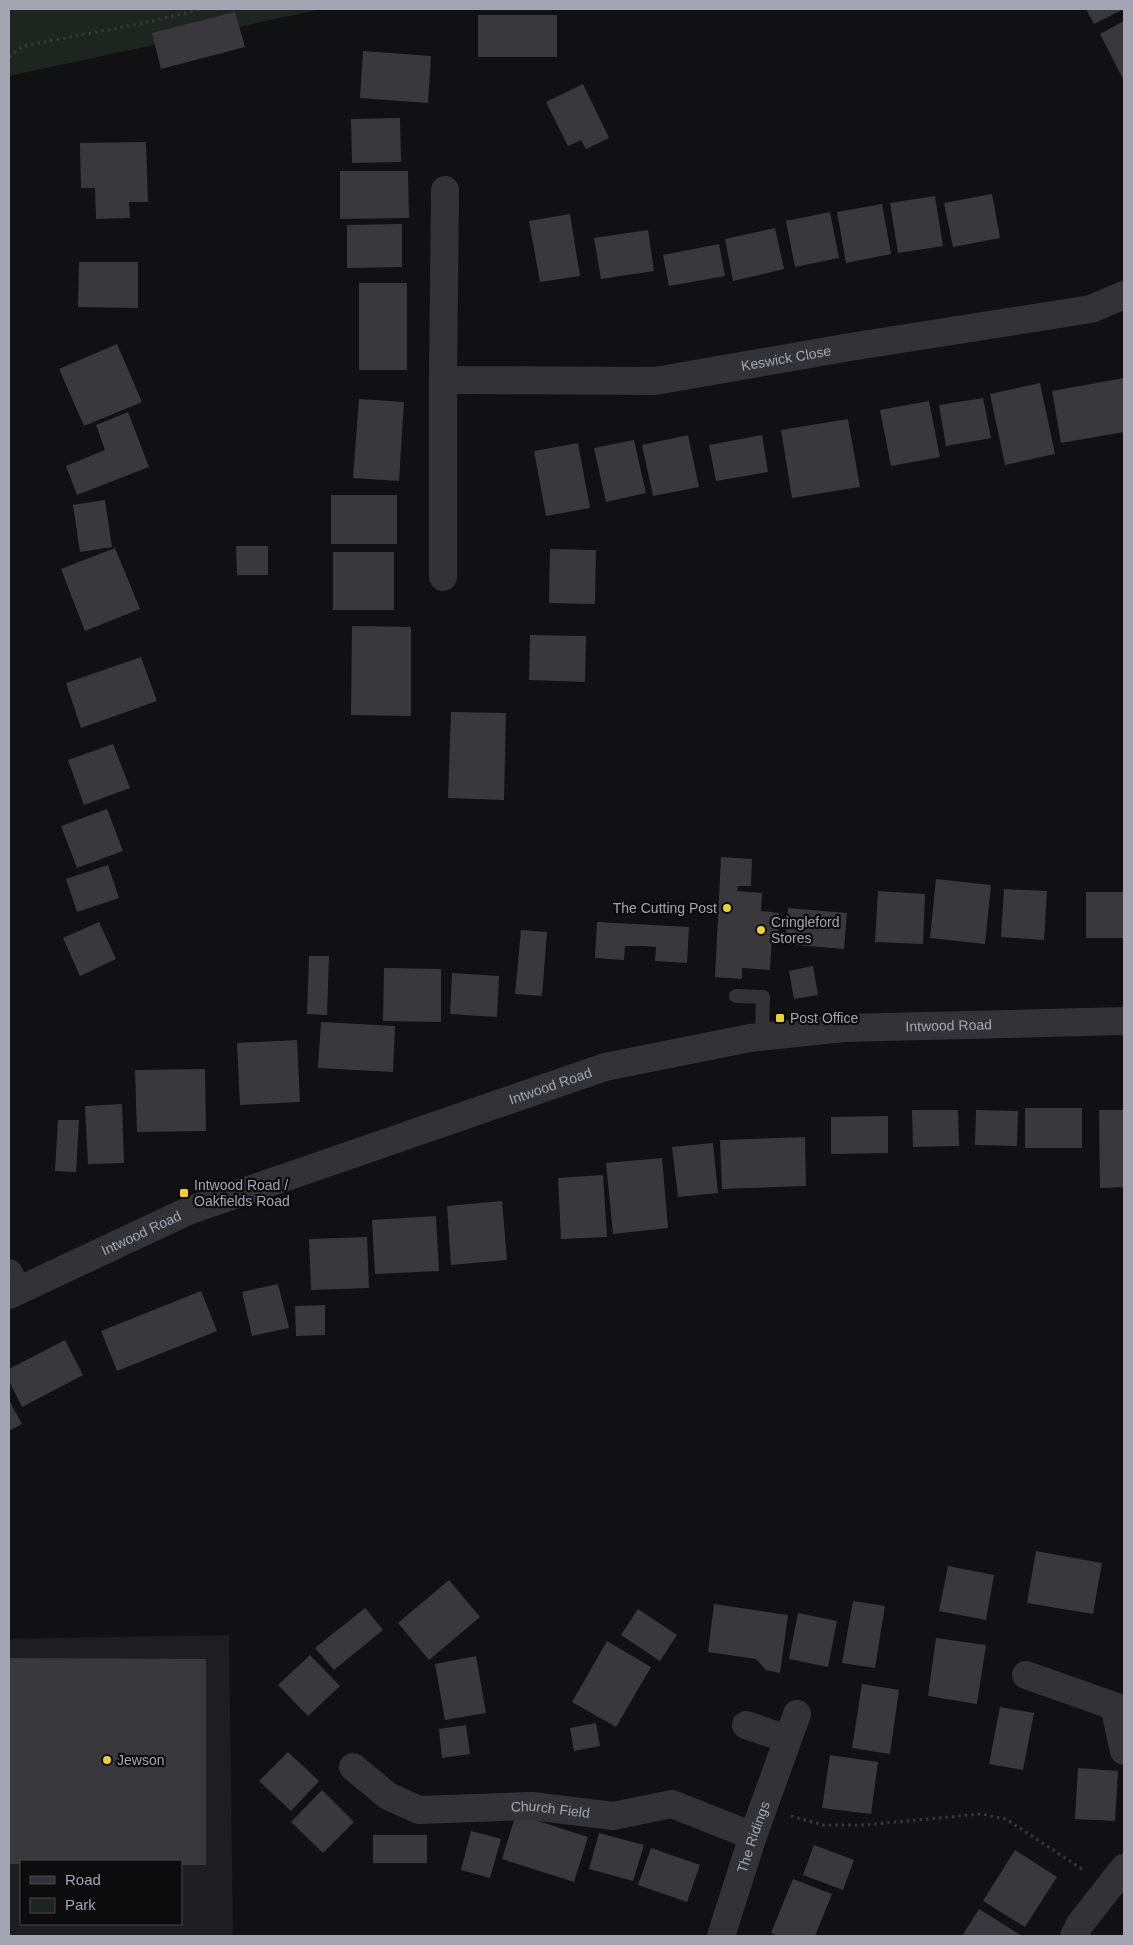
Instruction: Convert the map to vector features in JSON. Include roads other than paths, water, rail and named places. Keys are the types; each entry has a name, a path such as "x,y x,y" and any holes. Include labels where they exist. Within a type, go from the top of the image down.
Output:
{"street":[{"path":"443,577 445,190"},
{"name":"Keswick Close","path":"443,380 656,381 850,347 1091,309 1124,295"},
{"name":"Intwood Road","path":"11,1286 188,1211 604,1067 762,1036 844,1028 1124,1022"},
{"path":"1026,1675 1119,1702 1124,1751"},
{"name":"The Ridings","path":"721,1936 753,1836 797,1714"},
{"path":"746,1725 787,1739"},
{"name":"Church Field","path":"353,1767 388,1796 419,1810 532,1806 613,1816 672,1804 753,1836"},
{"path":"1074,1936 1080,1924 1116,1877"}],"lane":[{"path":"736,996 763,997 762,1036"}],"place":[{"name":"The Cutting Post","path":"727,908"},
{"name":"Cringleford Stores","path":"761,930"},
{"name":"Post Office","path":"780,1018"},
{"name":"Intwood Road / Oakfields Road","path":"184,1193"},
{"name":"Jewson","path":"107,1760"}]}
